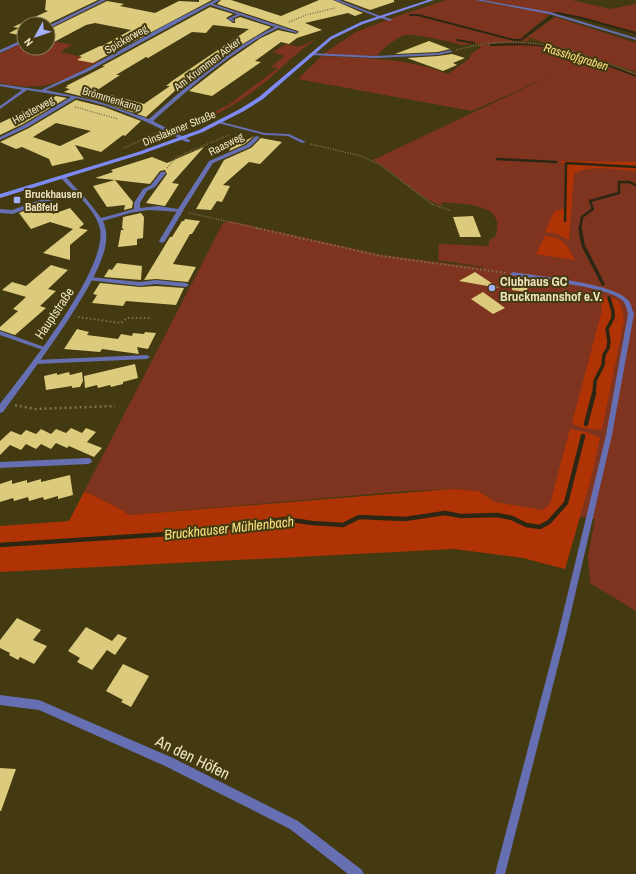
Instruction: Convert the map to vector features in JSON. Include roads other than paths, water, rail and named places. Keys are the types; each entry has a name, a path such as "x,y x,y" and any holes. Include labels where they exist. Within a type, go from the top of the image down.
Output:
{"main road":[{"name":"Dinslakener Straße","path":"0,196 183,138 219,122 261,98 331,38 381,16 432,0"}],"street":[{"path":"56,24 104,0"},
{"name":"Spickerweg","path":"42,91 66,81 218,0"},
{"path":"336,0 381,16"},
{"path":"209,4 296,32"},
{"name":"Am Krummen Acker","path":"150,121 197,80 222,61 266,32 278,27"},
{"path":"0,52 16,44"},
{"name":"Brömmenkamp","path":"0,85 74,97 150,121 188,141"},
{"path":"0,108 26,89"},
{"name":"Heisterweg","path":"0,139 26,126 74,97"},
{"name":"Raasweg","path":"180,211 211,162 248,146 258,137"},
{"path":"137,208 137,203 145,190 154,186 163,173"},
{"name":"Hauptstraße","path":"0,410 68,315 90,279 102,249 104,231 99,220 79,194 63,177"},
{"path":"99,220 137,208 164,208 180,211"},
{"name":"An den Höfen","path":"0,700 39,705 169,762 294,825 358,874"}],"lane":[{"path":"477,0 550,13 636,39"},
{"path":"233,21 229,19 241,14"},
{"path":"381,16 390,20"},
{"path":"311,54 375,57 438,54 451,51"},
{"path":"219,122 265,134 289,135 304,142"},
{"path":"0,211 13,212 42,202 79,194"},
{"path":"162,241 180,211"},
{"path":"500,874 562,634 602,465 631,314 626,300 614,293 593,287 513,274"},
{"path":"90,279 140,284 156,282 186,286"},
{"path":"0,333 45,349"},
{"path":"35,362 147,357"},
{"path":"0,465 88,461"}],"waterway":[{"path":"556,13 582,18 636,33"},
{"path":"410,15 418,15 514,40 521,40 552,16"},
{"name":"Rasshofgraben","path":"457,40 474,43"},
{"name":"Rasshofgraben","path":"491,45 526,44 550,47 587,58 636,76"},
{"path":"497,159 556,162"},
{"path":"565,221 566,163 636,167"},
{"name":"Bruckhauser Mühlenbach","path":"580,228 582,217 593,209 590,201 619,193 619,182 629,182 636,185"},
{"name":"Bruckhauser Mühlenbach","path":"580,228 583,245 603,284"},
{"name":"Bruckhauser Mühlenbach","path":"594,394 595,381 603,365 604,355 608,348 609,341 607,329 613,318 613,311 609,298"},
{"name":"Bruckhauser Mühlenbach","path":"586,424 594,393"},
{"name":"Bruckhauser Mühlenbach","path":"0,545 214,531 240,525 285,519 312,523 343,525 359,517 405,519 445,513 461,516 497,515 512,518 526,525 540,527 549,522 566,503 583,436"}],"place":[{"name":"Bruckhausen Baßfeld","path":"17,200"},
{"name":"Clubhaus GC Bruckmannshof e.V.","path":"492,288"}]}
